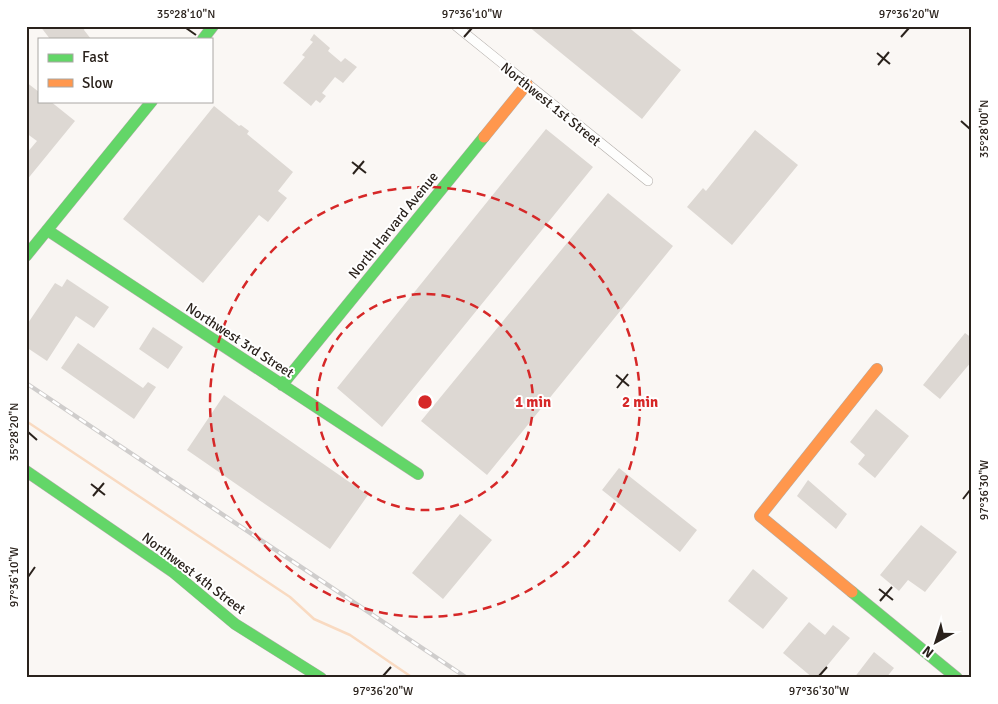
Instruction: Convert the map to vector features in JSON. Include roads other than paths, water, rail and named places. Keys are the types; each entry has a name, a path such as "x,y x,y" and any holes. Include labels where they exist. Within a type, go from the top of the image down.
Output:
{"street":[{"path":"204,38 213,26"},
{"name":"Northwest 1st Street","path":"456,26 648,181"},
{"name":"North Harvard Avenue","path":"282,385 527,84"},
{"path":"26,256 151,102"},
{"name":"Northwest 3rd Street","path":"47,230 418,474"},
{"path":"877,369 760,516 957,678"},
{"name":"Northwest 4th Street","path":"26,471 173,572 235,624 321,678"}],"waterway":[{"path":"26,421 290,597 314,619 350,635 413,678"}],"railway":[{"path":"26,383 467,678"}]}
